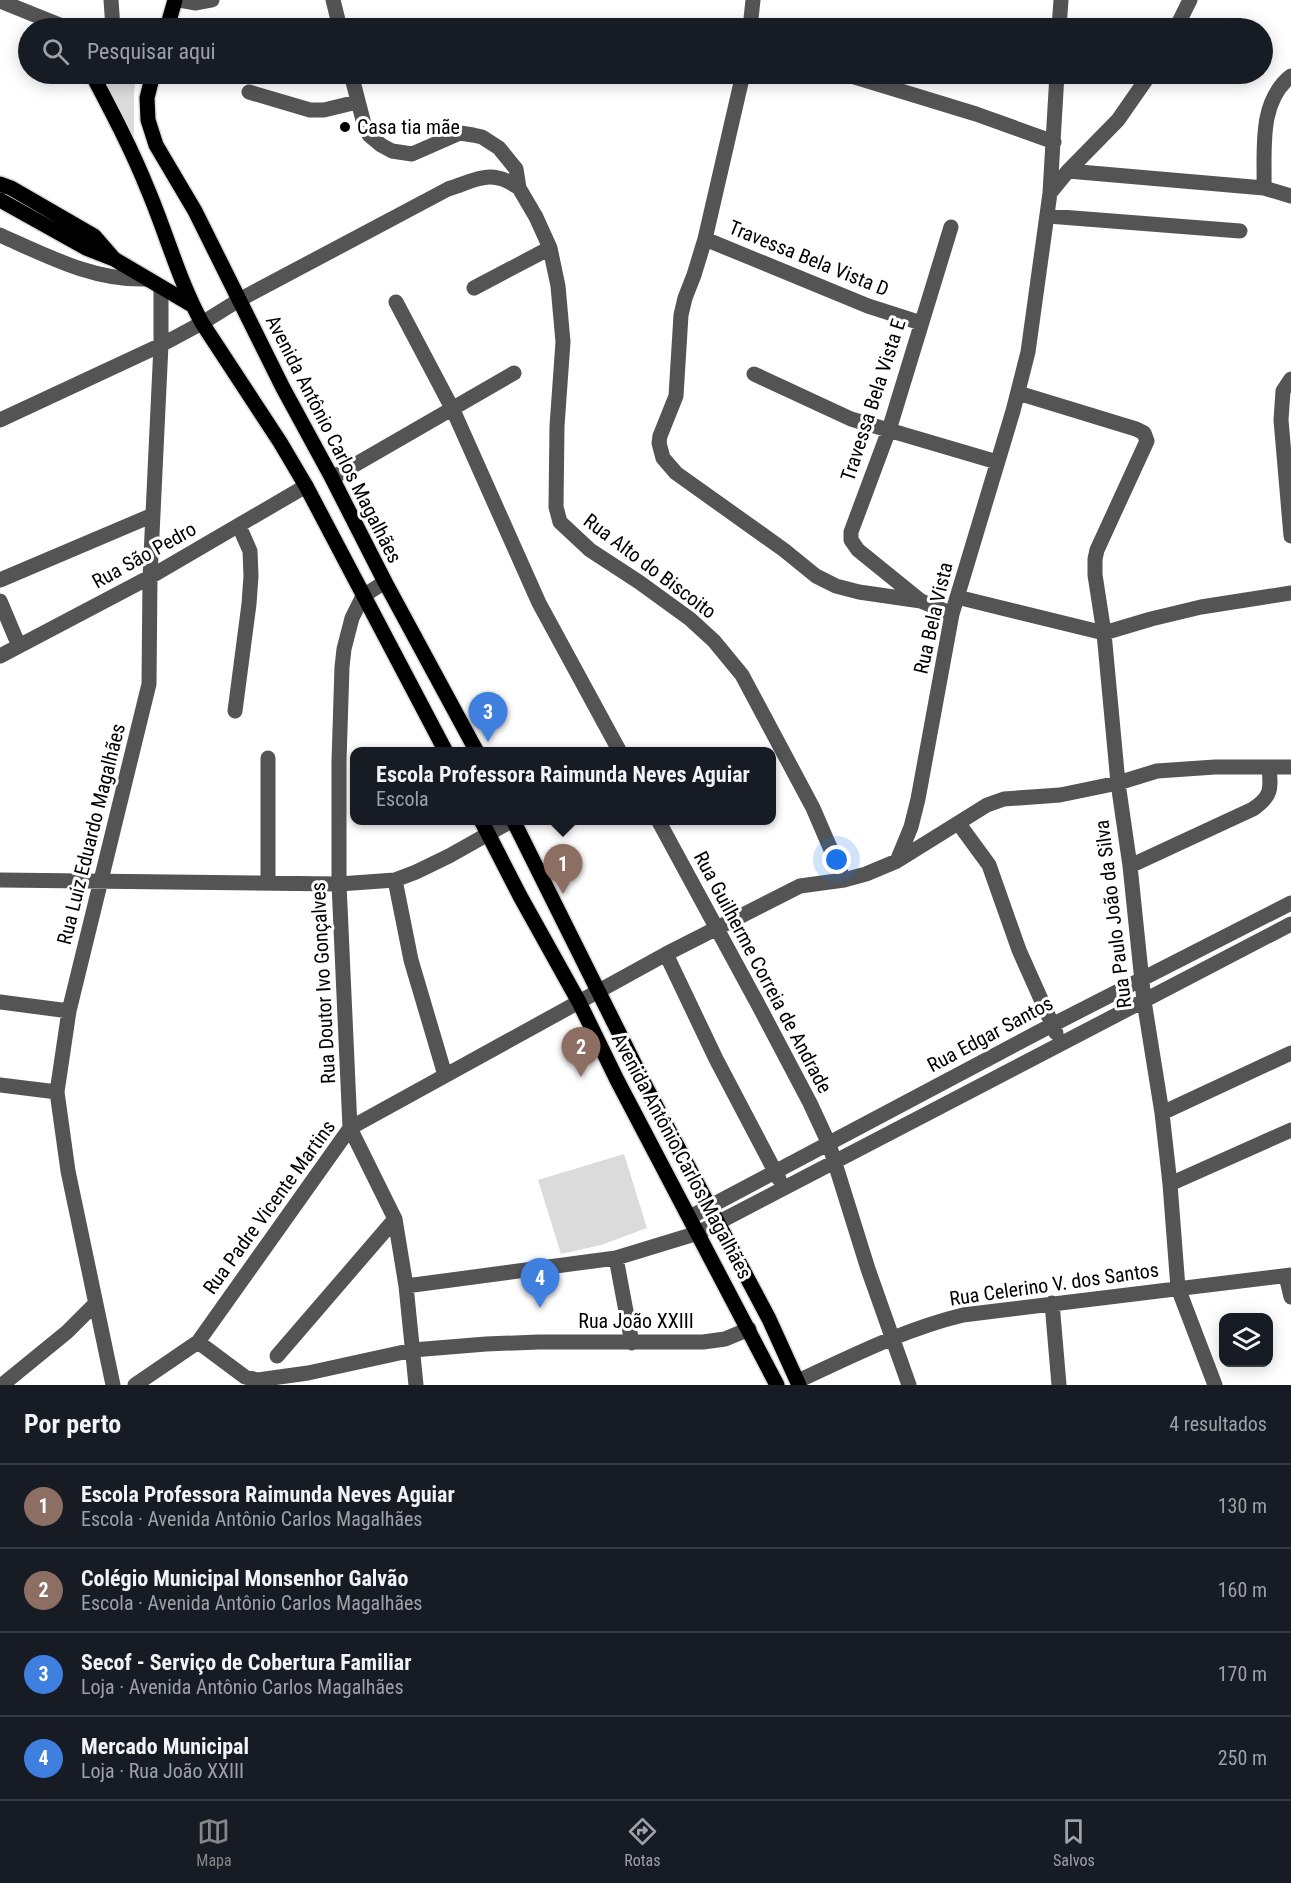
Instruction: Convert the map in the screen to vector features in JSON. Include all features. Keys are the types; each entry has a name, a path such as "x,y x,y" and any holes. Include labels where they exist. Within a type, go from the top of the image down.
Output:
{"main road":[{"path":"171,18 177,0"},
{"path":"97,84 133,155 192,305 280,442 330,528 363,596 443,747"},
{"name":"Avenida Antônio Carlos Magalhães","path":"150,84 147,98 148,120 156,145 195,211 283,387 474,747"},
{"path":"133,155 156,145"},
{"path":"0,184 94,236 114,259"},
{"path":"0,200 86,248 114,259 192,305"},
{"name":"Avenida Antônio Carlos Magalhães","path":"516,825 648,1091 770,1319 799,1383"},
{"name":"Avenida Antônio Carlos Magalhães","path":"485,827 579,1002 617,1080 777,1385"}],"street":[{"path":"111,0 112,18"},
{"path":"177,0 196,3 212,0"},
{"path":"333,0 338,18"},
{"path":"751,18 753,0"},
{"path":"1060,18 1061,0"},
{"path":"1181,18 1190,0"},
{"path":"0,1 42,18"},
{"path":"1264,188 1266,123 1270,104 1276,92 1291,76"},
{"name":"Rua Alto do Biscoito","path":"353,84 369,135 392,151 412,154 460,133 482,137 489,141 499,148 516,169 519,188 550,248 558,286 563,342 557,426 556,507 560,522 590,550 690,619 714,641 742,675 813,808 844,880"},
{"name":"Travessa Bela Vista D","path":"741,84 705,239 868,306 921,322"},
{"path":"878,84 976,114 1054,142"},
{"name":"Rua Bela Vista","path":"897,861 911,827 918,799 952,614 1018,393 1028,352 1048,216 1057,84"},
{"path":"1050,193 1068,171 1118,120 1143,84"},
{"path":"249,92 310,110 324,110 357,102"},
{"path":"1068,171 1264,188 1291,196"},
{"path":"0,420 161,345 239,300 448,189 493,176 505,178 519,188"},
{"path":"1048,216 1240,231"},
{"name":"Travessa Bela Vista E","path":"921,601 858,550 851,540 853,524 889,430 951,227"},
{"path":"0,235 63,263 97,274 125,280 147,279"},
{"path":"705,239 683,307 679,329 678,388 659,443 663,458 668,465 710,499 784,550 816,576 859,592 921,601 952,614"},
{"path":"474,288 550,248"},
{"name":"Rua Luiz Eduardo Magalhães","path":"113,1385 68,1171 57,1092 69,1011 149,684 150,577 161,345 160,286"},
{"path":"396,302 453,410 538,603 617,747"},
{"path":"333,478 514,373"},
{"path":"754,374 852,419 997,462"},
{"path":"1287,385 1281,420 1291,536"},
{"name":"Rua Paulo João da Silva","path":"1018,393 1136,429 1144,433 1147,441 1097,549 1095,575 1104,633 1118,783 1130,866 1144,1000 1162,1113 1178,1288 1215,1385"},
{"name":"Rua São Pedro","path":"0,656 150,577 306,486"},
{"path":"0,580 153,514"},
{"path":"235,711 251,576 250,551 239,526"},
{"path":"363,596 385,582"},
{"path":"957,597 1104,633 1201,607 1291,593"},
{"name":"Rua Doutor Ivo Gonçalves","path":"363,596 347,634 342,667 339,761 339,884 350,1128 395,1219 406,1286 417,1385"},
{"path":"0,601 19,646"},
{"path":"268,758 268,882"},
{"path":"1130,866 1253,809 1265,801 1269,795 1269,767"},
{"path":"579,1002 666,954 800,886 844,880 897,861 987,805 1005,800 1060,795 1118,783 1157,771 1179,768 1291,767"},
{"path":"958,824 989,865 1019,950 1060,1044"},
{"name":"Rua Guilherme Correia de Andrade","path":"661,825 810,1102 829,1144 868,1269 909,1385"},
{"path":"0,880 339,884 395,880 449,856 485,827"},
{"path":"395,880 411,960 444,1075"},
{"name":"Rua Edgar Santos","path":"690,1217 1052,1024 1290,906"},
{"name":"Rua Edgar Santos","path":"698,1233 1291,924"},
{"path":"666,954 716,1059 784,1187"},
{"path":"0,1002 69,1011"},
{"name":"Rua Padre Vicente Martins","path":"135,1385 198,1342 350,1128 579,1002"},
{"path":"1162,1113 1291,1053"},
{"path":"0,1085 57,1092"},
{"path":"1170,1184 1291,1130"},
{"path":"277,1356 395,1219"},
{"path":"406,1286 616,1258 698,1233"},
{"path":"616,1258 632,1343"},
{"path":"1288,1276 1291,1297"},
{"name":"Rua Celerino V. dos Santos","path":"799,1383 893,1338 938,1321 963,1315 1288,1276"},
{"path":"1052,1303 1059,1385"},
{"path":"2,1385 67,1332 95,1304"},
{"name":"Rua João XXIII","path":"198,1342 245,1377 309,1379 413,1350 518,1343 717,1341 749,1329"}],"shaded area":[{"path":"104,84 135,84 134,138"},
{"path":"624,1154 647,1228 601,1245 561,1254 538,1180"}],"place":[{"name":"Casa tia mãe","path":"345,127"},
{"name":"Secof - Serviço de Cobertura Familiar","path":"488,742"},
{"name":"Escola Professora Raimunda Neves Aguiar","path":"563,894"},
{"name":"Colégio Municipal Monsenhor Galvão","path":"581,1077"},
{"name":"Mercado Municipal","path":"540,1308"}]}
